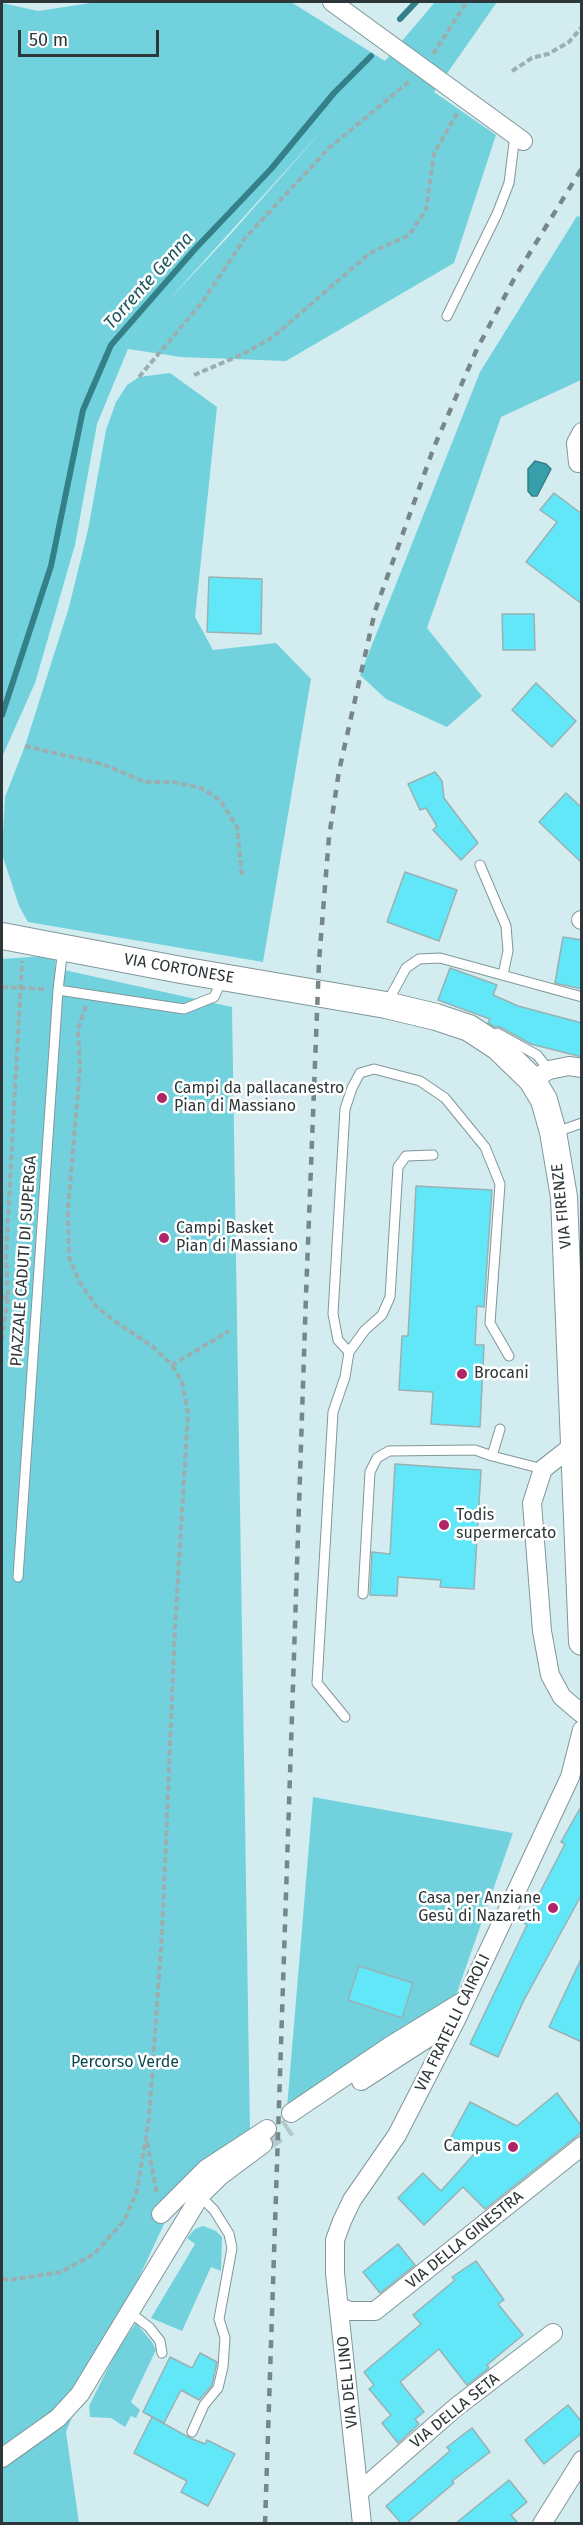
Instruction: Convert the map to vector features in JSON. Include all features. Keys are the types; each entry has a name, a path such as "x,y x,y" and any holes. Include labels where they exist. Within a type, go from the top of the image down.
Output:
{"main road":[{"name":"VIA CORTONESE","path":"2,936 357,1000"},
{"name":"VIA FIRENZE","path":"357,1000 445,1014 540,1075 564,1197 575,1311 577,1392 575,1444 582,1642"}],"street":[{"path":"332,2 519,138"},
{"path":"578,463 576,443 582,432"},
{"path":"540,1075 569,1066 582,1068"},
{"path":"575,1444 543,1469 532,1503 542,1631 550,1675 562,1697 582,1714"},
{"name":"VIA FRATELLI CAIROLI","path":"335,2240 352,2200 398,2135 456,2020 570,1777 582,1730"},
{"path":"456,2020 290,2120 390,2046 465,2000"},
{"path":"2,2458 58,2418 80,2394 128,2311 200,2196 265,2136 206,2169 161,2214"},
{"name":"VIA DELLA GINESTRA","path":"340,2307 350,2311 375,2311 582,2146"},
{"name":"VIA DEL LINO","path":"335,2240 335,2273 362,2523"},
{"name":"VIA DELLA SETA","path":"359,2492 455,2408 553,2333"},
{"path":"542,2523 582,2460"}],"lane":[{"path":"447,316 497,214 509,183 519,138"},
{"path":"480,865 506,926 508,951 503,975"},
{"name":"PIAZZALE CADUTI DI SUPERGA","path":"18,1577 58,990 63,948"},
{"path":"386,1005 406,968 419,959 440,958 582,997"},
{"path":"58,990 184,1009 214,997 224,977"},
{"path":"465,1017 537,1055 540,1075"},
{"path":"349,1352 338,1340 333,1314 345,1109 360,1073 374,1069 420,1081 437,1092 445,1098 485,1147 500,1184 490,1323 509,1356"},
{"path":"553,1132 582,1123"},
{"path":"345,1717 317,1683 333,1413 345,1377 349,1352 365,1330 382,1315 390,1297 398,1167 406,1156 433,1155"},
{"path":"492,1456 500,1430"},
{"path":"363,1594 370,1473 377,1458 389,1451 475,1450 543,1469"},
{"path":"192,2432 204,2405 218,2388 223,2367 225,2338 219,2319 232,2248 229,2234 214,2210 200,2196"},
{"path":"128,2311 149,2327 160,2341 162,2353"}],"path":[{"path":"139,377 203,302 245,238 306,172 329,148 424,69 467,2"},
{"path":"512,71 532,58 548,54 569,42 582,27"},
{"path":"194,375 243,354 273,337 370,253 410,236 426,210 434,153 465,99"},
{"path":"25,746 102,764 145,782 173,782 201,788 220,800 237,827 242,877"},
{"path":"2,987 58,990"},
{"path":"2,1340 8,1298 6,1256 20,988"},
{"path":"2,2279 9,2280 62,2272 94,2254 123,2221 137,2191 146,2138 162,1934 188,1413 182,1382 172,1365 152,1346 96,1306 79,1281 69,1257 68,1209 80,1068 78,1029 90,994"},
{"path":"2,1297 8,1298"},
{"path":"172,1365 229,1331"},
{"path":"146,2138 161,2214"}],"green space":[{"path":"97,2 291,2 385,61 435,2 497,2 434,92 496,135 454,263 286,361 181,357 128,349 97,424 75,545 35,683 2,757 2,3 38,11","holes":["328,124 228,237 165,304"]},
{"path":"577,216 582,218 581,380 501,417 427,628 482,696 447,727 386,699 360,675 480,372"},
{"path":"170,373 217,407 195,617 213,650 276,643 311,679 263,962 28,922 19,906 2,854 5,797 25,746 69,607 88,530 106,430 116,402 127,385 139,377"},
{"name":"Percorso Verde","path":"56,955 55,968 232,1007 250,2131 179,2192 136,2284 95,2359 66,2432 79,2523 2,2523 2,959"},
{"path":"313,1797 513,1833 454,2001 286,2120"},
{"path":"203,2226 216,2231 222,2237 221,2271 211,2267 182,2331 151,2318 195,2244 187,2238 195,2229"},
{"path":"136,2323 156,2350 131,2402 140,2410 136,2418 131,2416 125,2427 111,2418 90,2417 89,2406 117,2350"}],"shaded area":[{"path":"535,461 546,464 551,469 537,496 532,496 528,491 528,469"}],"building":[{"path":"554,493 582,514 582,604 526,562 557,522 540,510"},
{"path":"209,577 262,579 261,634 207,632"},
{"path":"502,614 534,614 535,650 503,650"},
{"path":"536,683 576,721 552,747 512,710"},
{"path":"435,772 442,781 444,798 478,843 461,860 433,830 437,826 426,808 420,810 408,784"},
{"path":"566,793 582,808 582,863 539,822"},
{"path":"405,872 457,890 439,941 387,922"},
{"path":"563,937 582,940 582,989 555,983"},
{"path":"450,968 497,985 493,995 518,1006 582,1023 582,1057 531,1044 488,1023 490,1019 438,1000"},
{"path":"416,1186 492,1190 484,1307 477,1306 475,1345 484,1345 480,1427 431,1424 433,1392 399,1390 402,1336 408,1336"},
{"path":"395,1464 481,1470 474,1589 440,1587 441,1580 398,1577 397,1596 370,1595 372,1552 390,1554"},
{"path":"582,1805 582,1894 524,2000 498,2057 470,2044 527,1925 524,1923 565,1844 561,1842"},
{"path":"582,1957 582,2042 549,2027"},
{"path":"359,1966 413,1983 402,2018 348,2000"},
{"name":"Campus","path":"557,2093 582,2127 582,2132 485,2209 463,2187 424,2225 398,2198 423,2173 441,2191 475,2153 449,2141 470,2102 517,2126"},
{"path":"398,2244 415,2265 380,2293 363,2272"},
{"path":"476,2261 504,2300 498,2304 523,2335 487,2365 489,2368 467,2385 439,2349 400,2382 424,2412 415,2419 419,2424 398,2443 382,2423 391,2415 369,2389 374,2385 364,2372 421,2324 413,2315 455,2280 452,2277"},
{"path":"200,2353 217,2362 212,2385 199,2400 181,2390 164,2423 143,2412 170,2357 192,2368"},
{"path":"568,2405 582,2422 582,2433 544,2464 525,2440"},
{"path":"152,2417 190,2438 205,2444 207,2440 235,2454 208,2506 181,2492 187,2481 134,2453"},
{"path":"472,2428 490,2452 452,2481 454,2483 407,2523 401,2523 386,2506 450,2451 447,2447"},
{"path":"509,2480 527,2502 511,2515 518,2523 456,2523"}],"waterway":[{"name":"Torrente Genna","path":"400,19 416,2"},
{"name":"Torrente Genna","path":"2,715 51,566 83,410 111,345 195,249 271,169 334,93 371,56"}],"tunnel":[{"path":"263,2144 289,2127"}],"railway":[{"path":"265,2524 306,1295 319,961 329,837 339,771 375,611 434,447 477,349 515,277 582,168"}],"place":[{"name":"Campi da pallacanestro Pian di Massiano","path":"162,1098"},
{"name":"Campi Basket Pian di Massiano","path":"164,1238"},
{"name":"Brocani","path":"462,1374"},
{"name":"Todis supermercato","path":"444,1525"},
{"name":"Casa per Anziane Gesù di Nazareth","path":"553,1908"},
{"name":"Campus","path":"513,2147"}]}
